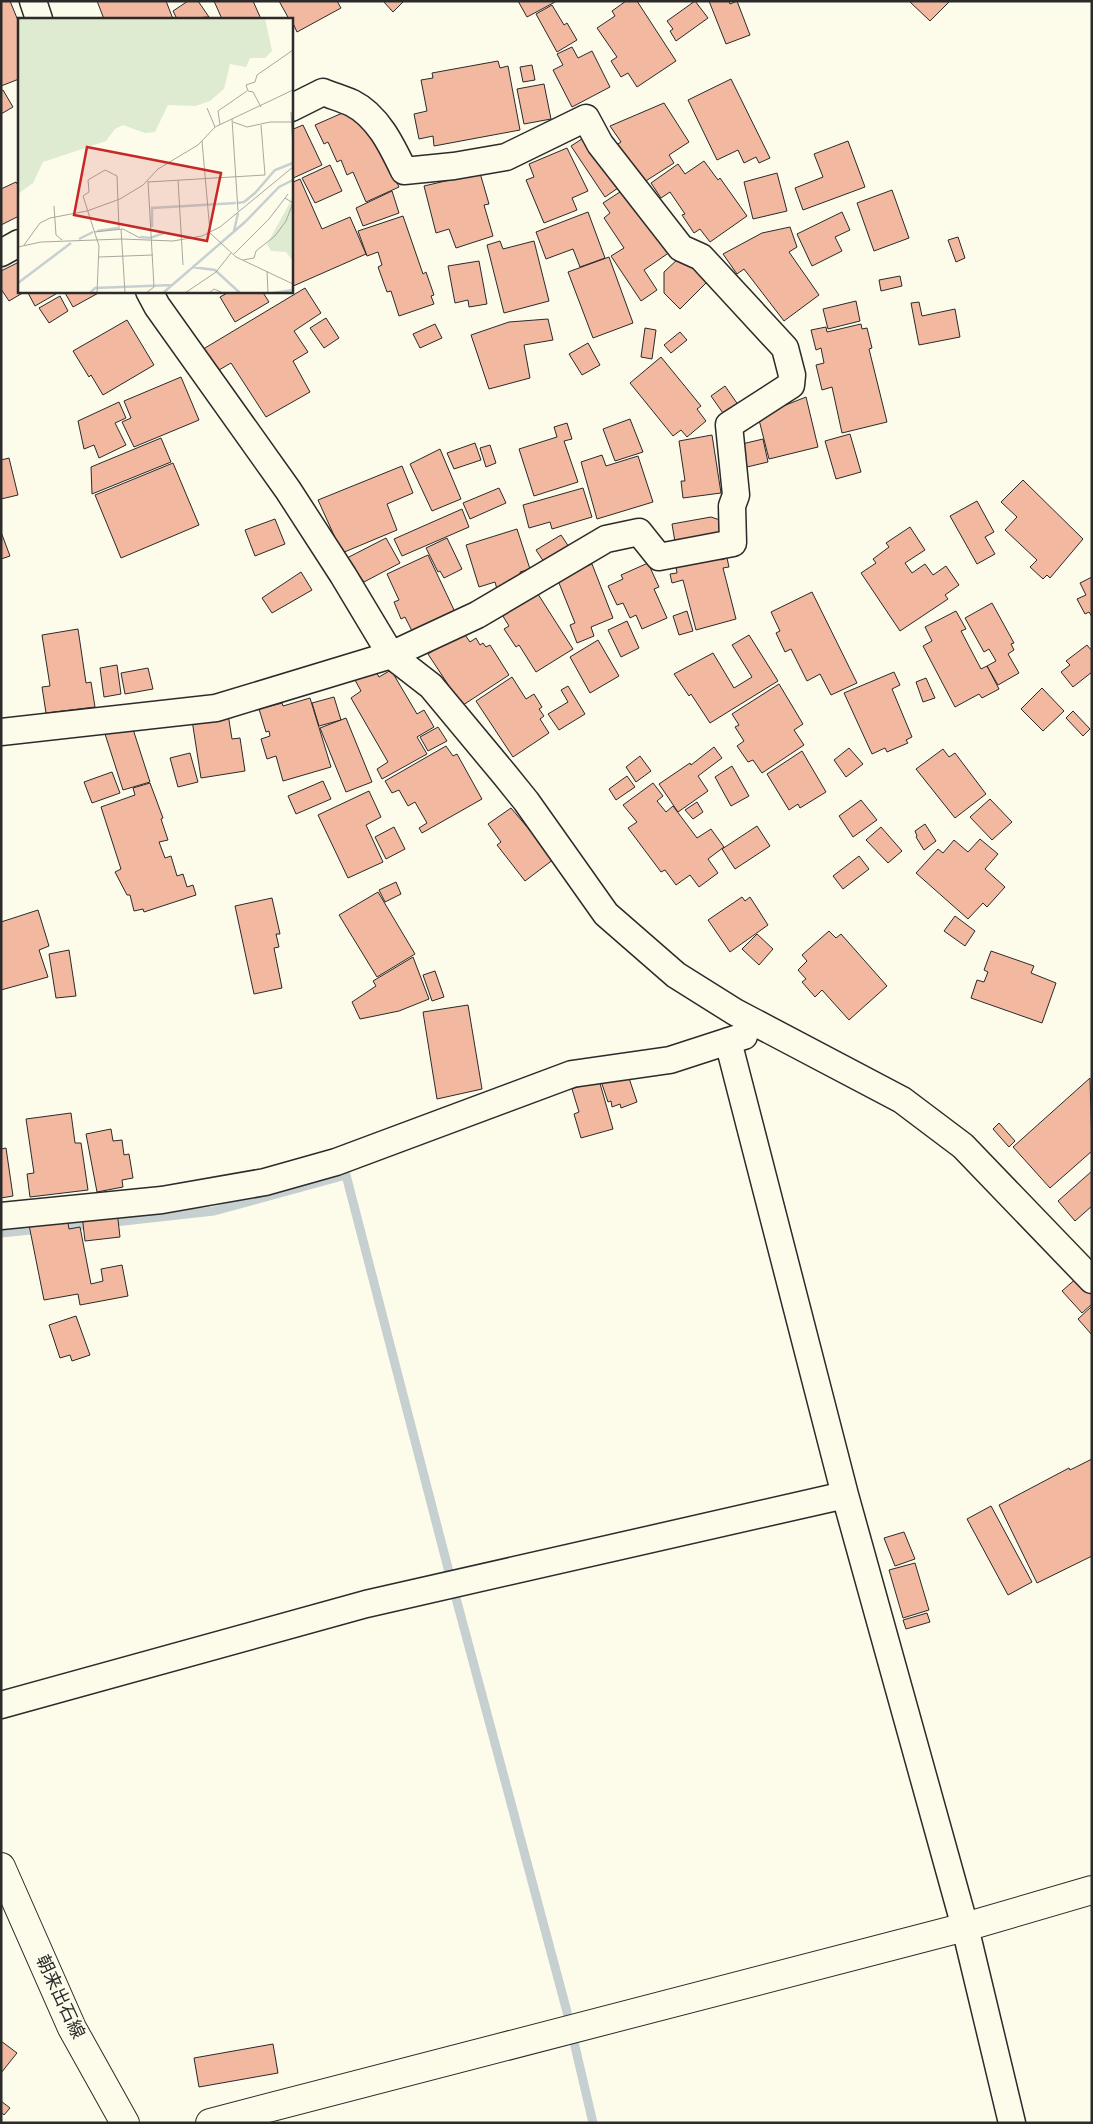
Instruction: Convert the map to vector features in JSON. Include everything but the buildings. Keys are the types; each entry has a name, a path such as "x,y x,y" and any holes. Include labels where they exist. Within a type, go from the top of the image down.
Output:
{"street":[{"path":"33,1 39,18"},
{"path":"1,732 216,708 391,655 477,615 606,539 639,532 659,557 733,543 732,506 736,495 729,425 792,385 792,375 785,348 701,257 682,248 600,144 586,118 506,157 454,166 404,171 385,136 372,118 353,104 323,92 292,108"},
{"path":"1,253 18,244"},
{"path":"150,292 157,306 288,490 343,575 391,655 431,686 505,775 526,801 606,914 676,975 735,1012 902,1100 963,1146 1092,1280"},
{"path":"1,1216 162,1200 266,1182 336,1162 572,1074 670,1060 766,1029"},
{"path":"728,1041 845,1495 964,1926 1012,2123"},
{"path":"1,1705 366,1604 845,1495"},
{"name":"朝来出石線","path":"1,1867 72,2028 125,2123"},
{"path":"210,2123 964,1926 1092,1890"}],"waterway":[{"path":"106,1223 214,1211 346,1175 449,1572 566,2008 593,2123"},
{"path":"57,1228 93,1224"},
{"path":"1,1233 41,1229"}]}
